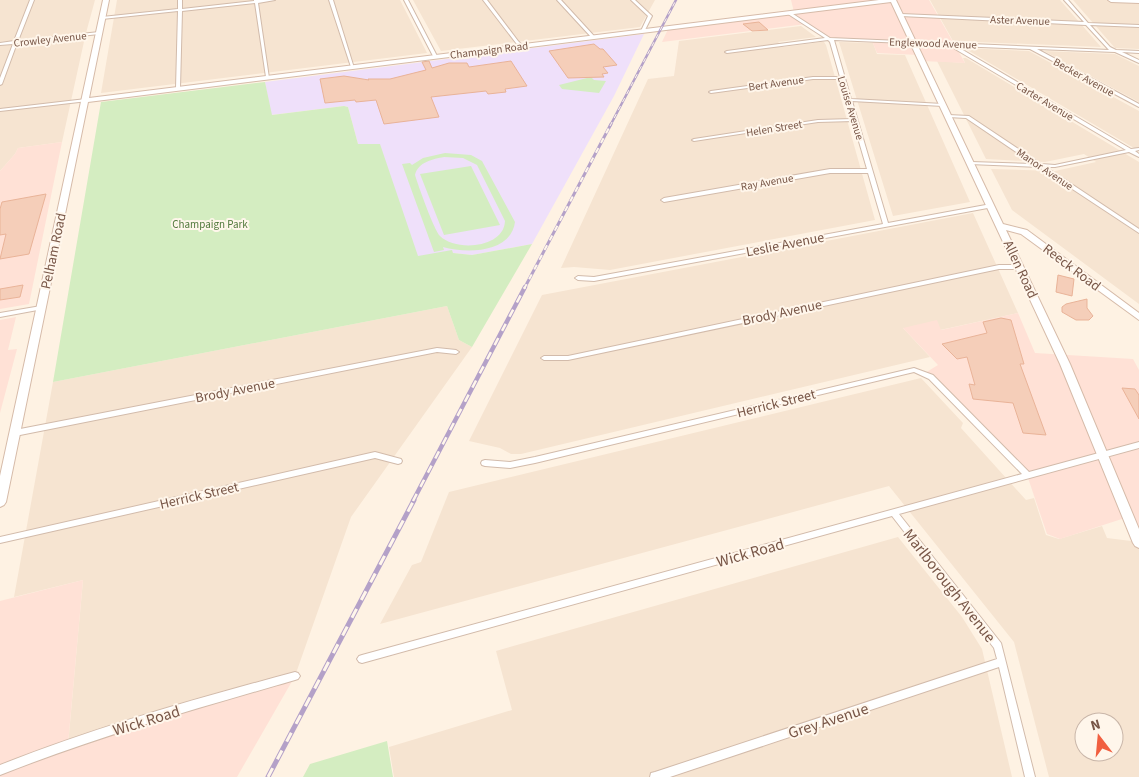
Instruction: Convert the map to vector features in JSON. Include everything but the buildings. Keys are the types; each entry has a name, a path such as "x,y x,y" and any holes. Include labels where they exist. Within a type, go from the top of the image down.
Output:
{"main road":[{"name":"Pelham Road","path":"0,502 106,0"},
{"name":"Champaign Road","path":"86,100 435,56 522,48 593,37 892,0"},
{"name":"Allen Road","path":"892,0 901,15 1065,364 1139,543"},
{"path":"1111,0 1139,1"},
{"name":"Reeck Road","path":"1001,226 1024,232 1139,317"}],"street":[{"path":"0,84 32,0"},
{"path":"178,88 180,0"},
{"path":"102,18 273,0"},
{"path":"331,0 353,66"},
{"path":"406,0 435,56"},
{"path":"485,0 522,48"},
{"path":"559,0 593,37"},
{"path":"633,0 650,16"},
{"path":"1066,0 1114,51 1139,62"},
{"path":"256,1 268,77"},
{"path":"643,31 653,10"},
{"name":"Louise Avenue","path":"789,13 826,39 832,41 886,224"},
{"name":"Aster Avenue","path":"901,15 1139,26"},
{"name":"Crowley Avenue","path":"0,44 99,34"},
{"name":"Englewood Avenue","path":"727,52 826,39 1139,52"},
{"name":"Carter Avenue","path":"953,44 956,48 1139,156"},
{"name":"Becker Avenue","path":"1030,47 1139,106"},
{"name":"Bert Avenue","path":"710,92 813,78 842,78"},
{"path":"0,110 86,100"},
{"path":"849,100 943,105"},
{"name":"Manor Avenue","path":"948,116 967,117 1139,231"},
{"name":"Helen Street","path":"694,140 818,121 855,120"},
{"path":"971,163 1055,166 1139,149"},
{"name":"Ray Avenue","path":"664,200 830,171 870,172"},
{"name":"Leslie Avenue","path":"578,278 594,280 886,224 991,206"},
{"name":"Brody Avenue","path":"544,358 568,358 999,267 1020,267"},
{"path":"0,315 41,308"},
{"name":"Brody Avenue","path":"15,433 437,350 456,352"},
{"name":"Herrick Street","path":"485,463 510,465 535,460 914,370 931,376 1027,476"},
{"name":"Wick Road","path":"362,659 1139,445"},
{"name":"Herrick Street","path":"0,540 375,455 398,461"},
{"name":"Marlborough Avenue","path":"893,512 998,646 1030,777"},
{"name":"Grey Avenue","path":"655,777 1002,662"},
{"name":"Wick Road","path":"0,770 56,749 152,718 295,676"}],"shaded area":[{"path":"0,0 95,0 86,33 0,42"},
{"path":"117,0 400,0 427,53 101,93"},
{"path":"413,0 655,0 640,27 441,51"},
{"path":"791,0 929,0 965,63 922,61 919,55 877,53 872,41 826,39 806,24 662,42 669,27 794,12"},
{"path":"930,0 1060,0 1101,47 953,41"},
{"path":"1073,0 1139,0 1139,49 1115,48"},
{"path":"801,26 816,37 778,42 784,47 821,42 824,42 826,45 875,220 610,270 574,267 561,268 648,79 674,76 679,41"},
{"path":"644,34 614,96 532,244 472,255 453,253 452,251 417,257 380,145 358,144 348,107 271,115 265,82"},
{"path":"85,37 62,142 18,148 0,171 0,46"},
{"path":"839,42 873,43 877,54 905,55 970,202 893,216"},
{"path":"964,48 1029,51 1139,111 1139,151"},
{"path":"1044,51 1115,54 1139,66 1139,102"},
{"path":"963,58 966,58 1139,162 1139,304 1012,210 991,169 1055,171 1096,162 1084,154 1045,162 986,159 937,61 965,63"},
{"path":"62,142 29,304 0,309 0,171 18,148"},
{"path":"973,213 1018,313 940,330 903,328 930,357 521,454 511,454 500,448 469,441 542,295"},
{"path":"447,306 459,340 472,347 351,517 295,676 68,745 83,580 14,597 53,382"},
{"path":"1018,313 1035,353 1133,359 1139,370 1139,541 1128,517 1060,539 1047,534 1027,475 925,373 938,365 903,328 937,320 941,330"},
{"path":"16,317 8,350 17,349 0,413 0,320"},
{"path":"921,378 963,423 961,428 1026,500 1034,498 1046,535 1059,539 1102,526 1107,538 1139,542 1139,777 1049,777 1014,642 889,486 380,624 412,565 421,562 449,492"},
{"path":"898,537 962,617 982,649 1012,777 394,777 389,747 512,710 496,651"},
{"path":"83,580 68,744 295,676 237,777 0,777 0,601"}],"green space":[{"path":"591,77 594,80 606,81 599,93 562,89 559,85"},
{"name":"Champaign Park","path":"265,82 272,115 348,107 358,144 380,144 418,256 452,250 453,253 472,255 532,244 472,347 459,340 447,306 53,382 101,102"},
{"path":"445,153 471,155 482,161 515,222 512,232 505,240 487,249 464,250 443,247 444,250 434,252 402,164 410,163 412,165 423,158","holes":["444,157 463,158 477,165 505,221 503,230 497,237 478,245 457,244 447,241 440,236 430,217 415,175 419,167 431,160"]},
{"path":"471,166 500,225 444,235 420,174"},
{"path":"387,741 393,777 303,777 310,764"}],"railway":[{"path":"610,126 676,0"},
{"path":"524,289 611,124"},
{"path":"413,501 525,287"},
{"path":"268,777 414,500"}]}
